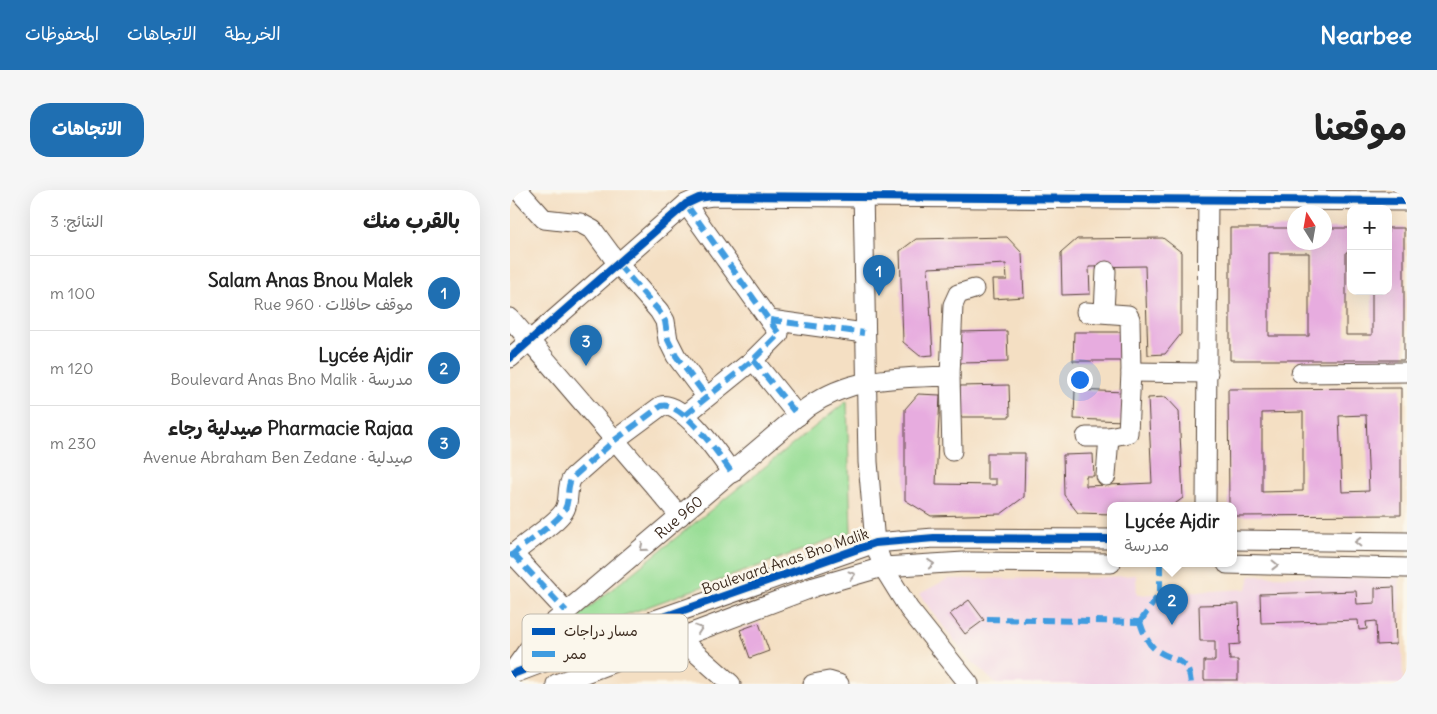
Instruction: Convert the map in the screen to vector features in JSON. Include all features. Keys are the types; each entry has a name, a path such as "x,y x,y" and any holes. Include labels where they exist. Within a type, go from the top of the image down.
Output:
{"street":[{"path":"518,190 544,220 570,221 587,225 599,236 618,264 659,311 665,321 668,340 676,356 706,396"},
{"path":"510,358 695,197 780,193 1208,195 1407,201"},
{"path":"863,194 864,333 869,472 875,544 883,568 909,609 969,684"},
{"path":"1206,502 1208,195"},
{"path":"685,415 706,396 753,360 779,336 779,332 695,197"},
{"path":"1086,437 1109,437 1125,434 1130,430 1130,319 1124,313 1095,312 1106,271"},
{"path":"952,451 950,376 953,305 958,294 974,289"},
{"path":"510,318 680,516"},
{"path":"770,320 864,333"},
{"path":"753,360 798,416"},
{"path":"1131,372 1208,373"},
{"path":"1301,373 1407,372"},
{"name":"Rue 960","path":"563,614 798,416 830,393 866,381 950,376"},
{"path":"566,611 512,555 563,513 568,500 570,480 615,440 652,411 666,404 685,415 715,449 732,473"},
{"path":"1106,476 1109,437"},
{"name":"Boulevard Anas Bno Malik","path":"672,614 875,544 934,538 1107,539"},
{"path":"1237,540 1407,542"},
{"path":"688,633 814,587 883,568 964,562 1107,563"},
{"path":"1237,564 1407,568"},
{"path":"688,647 730,684"},
{"name":"Rue 960","path":"510,675 522,659"},
{"name":"Boulevard Anas Bno Malik","path":"510,675 522,670"},
{"path":"556,684 587,672"},
{"path":"812,684 829,681 839,684"}],"shaded area":[{"path":"1136,575 1137,595 1247,589 1250,576 1399,578 1403,684 996,684 965,655 919,594 948,579 1094,578"}],"green space":[{"path":"847,401 851,532 628,614 581,614"}],"building":[{"path":"1230,228 1287,228 1287,250 1332,250 1332,228 1347,228 1346,335 1372,335 1372,295 1392,295 1392,228 1404,228 1404,360 1230,360","holes":["1269,253 1309,253 1309,336 1269,336"]},
{"path":"1007,237 1022,253 1024,297 993,299 992,280 1007,280 1006,264 928,268 933,355 920,356 903,342 900,251 916,239"},
{"path":"1163,238 1181,252 1181,334 1165,354 1148,355 1145,266 1089,267 1090,294 1062,295 1061,253 1077,239"},
{"path":"1007,331 1008,362 959,363 958,332"},
{"path":"1074,332 1126,332 1125,361 1073,361"},
{"path":"1009,385 1010,417 960,417 960,386"},
{"path":"1401,388 1401,515 1237,516 1237,502 1229,502 1228,389","holes":["1303,412 1303,491 1262,492 1262,413","1366,415 1369,491 1342,492 1339,416"]},
{"path":"1075,390 1125,392 1124,421 1074,419"},
{"path":"918,394 940,395 936,484 996,485 996,479 987,479 987,453 1025,453 1024,497 1001,514 931,516 905,500 905,409"},
{"path":"1166,397 1179,411 1183,498 1178,502 1107,502 1107,514 1078,513 1064,495 1063,455 1093,454 1094,476 1086,476 1086,486 1152,483 1148,398"},
{"path":"1394,587 1396,644 1377,645 1376,621 1366,622 1367,629 1359,630 1358,620 1261,623 1260,594 1356,591 1357,604 1375,603 1375,588"},
{"path":"969,600 984,620 965,634 950,614"},
{"path":"1239,604 1240,644 1229,645 1230,660 1238,660 1238,680 1204,680 1204,661 1215,661 1215,641 1200,641 1199,605"},
{"path":"759,623 769,651 750,658 740,630"}],"marked path":[{"path":"685,415 753,360 779,334 686,204"},
{"path":"618,264 659,311 665,321 668,340 676,356 706,396"},
{"path":"770,320 864,333"},
{"path":"753,360 798,416"},
{"path":"510,557 554,522 564,511 569,485 573,477 615,440 661,406 670,406 690,420 732,473"},
{"path":"513,554 566,611"},
{"path":"1140,622 1160,593 1160,567"},
{"path":"987,619 1140,622"},
{"path":"1140,622 1146,637 1155,649 1184,664 1190,675 1191,684"}],"cycle path":[{"path":"510,358 686,204 699,198 712,196 1407,201"},
{"path":"672,614 875,543 934,538 1107,539"},
{"path":"510,675 522,670"}],"place":[{"name":"Salam Anas Bnou Malek","path":"879,296"},
{"name":"Pharmacie Rajaa صيدلية رجاء","path":"586,366"},
{"name":"Lycée Ajdir","path":"1172,625"}]}
